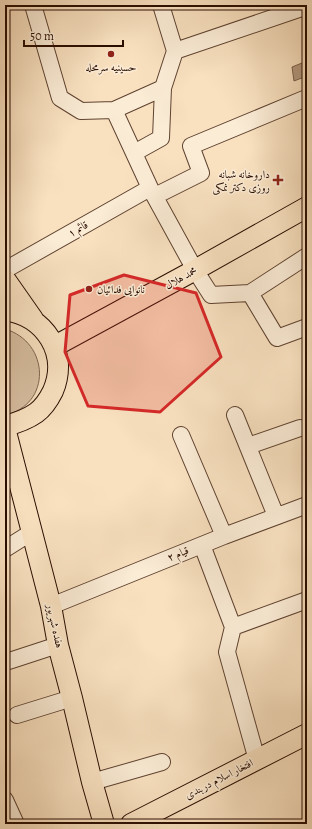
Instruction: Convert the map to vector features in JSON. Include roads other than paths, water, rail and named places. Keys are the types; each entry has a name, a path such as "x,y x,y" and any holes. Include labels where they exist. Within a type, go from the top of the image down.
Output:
{"main road":[{"name":"محمد هلال","path":"55,346 196,270 307,207"},
{"path":"5,279 33,319 46,331 55,346 58,370 57,382 50,399 38,413 22,422 5,427"},
{"path":"5,310 17,312 33,319"},
{"name":"هفده شهریور","path":"5,427 9,462 32,532 51,606 58,645 104,824"},
{"name":"افتخار اسلام دربندی","path":"131,824 307,734"}],"street":[{"path":"33,5 60,98 81,111 114,110 163,88"},
{"path":"134,153 161,138 163,88 175,51 161,5"},
{"path":"175,51 303,11"},
{"name":"قائم ۱","path":"5,270 152,192 201,173 191,146 304,100"},
{"path":"114,110 152,192 196,270 212,295 250,293 307,256"},
{"path":"250,293 277,338 307,327"},
{"path":"235,415 276,516"},
{"path":"248,446 300,428"},
{"path":"181,435 224,536"},
{"name":"قیام ۲","path":"51,606 224,536 307,505"},
{"path":"5,549 32,532"},
{"path":"202,545 233,627 227,652 257,760"},
{"path":"233,627 306,602"},
{"path":"9,661 58,645"},
{"path":"17,715 72,698"},
{"path":"92,782 162,762"},
{"path":"5,800 16,824"}],"place":[{"name":"حسینیه سرمحله","path":"111,54"},
{"name":"داروخانه شبانه روزی دکتر نمکی","path":"278,180"},
{"name":"نانوایی فدائیان","path":"89,289"}]}
